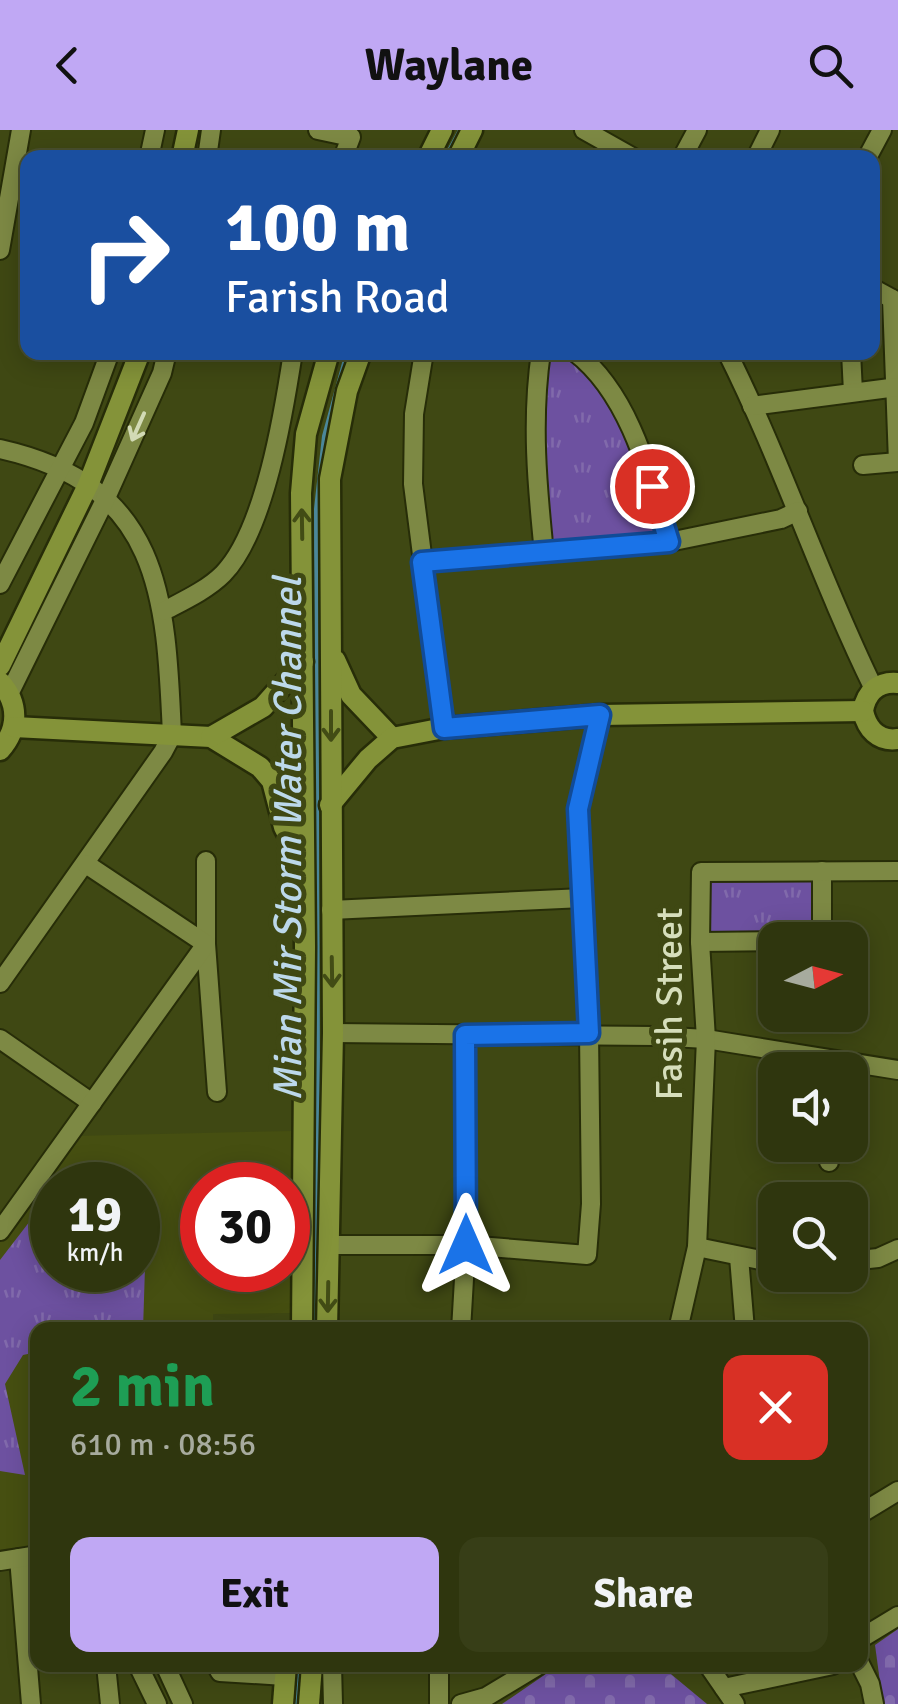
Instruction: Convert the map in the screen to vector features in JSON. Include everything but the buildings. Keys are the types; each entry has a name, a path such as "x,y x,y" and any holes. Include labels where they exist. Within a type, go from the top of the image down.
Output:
{"main road":[{"path":"0,666 127,360"},
{"path":"0,635 136,360"},
{"path":"302,1322 302,493 306,434 328,360"},
{"path":"328,1322 333,1033 330,478 347,391 358,360"},
{"path":"332,642 337,669 352,695 392,738"},
{"path":"211,737 263,707 303,662"},
{"path":"898,684 882,684 874,689 863,710 871,731 880,737 898,739"},
{"path":"0,750 14,727 14,704 5,688"},
{"path":"330,805 392,738 444,728 600,715 863,710"},
{"path":"14,727 211,737 260,767 272,781 284,827 305,866"},
{"path":"283,1704 285,1672"},
{"path":"310,1704 312,1672"}],"street":[{"path":"0,250 21,130"},
{"path":"325,131 353,134"},
{"path":"596,133 622,150"},
{"path":"863,465 898,462 895,300"},
{"path":"0,584 76,477 84,423 107,360"},
{"path":"5,688 105,500 165,360"},
{"path":"164,611 224,573 257,517 286,401 292,360"},
{"path":"423,360 414,414 414,484 444,728"},
{"path":"540,360 535,392 535,465 544,552"},
{"path":"584,360 598,373 623,413 669,542"},
{"path":"731,360 798,511 840,620 874,689"},
{"path":"851,360 853,392"},
{"path":"752,406 896,387"},
{"path":"0,450 76,477 123,516 139,542 164,611 172,735 0,984"},
{"path":"422,562 669,542 781,519 798,511"},
{"path":"329,1244 466,1245 588,1254 589,1033 578,809 600,715"},
{"path":"206,861 206,944 217,1092"},
{"path":"86,864 206,944"},
{"path":"822,871 822,922"},
{"name":"Fasih Street","path":"680,1322 697,1246 706,1039 700,942 701,872 898,871"},
{"path":"331,910 583,898"},
{"path":"700,942 758,941"},
{"path":"0,1231 206,944"},
{"path":"333,1033 589,1033 706,1039 768,1052"},
{"path":"461,1322 466,1245 465,1035"},
{"path":"0,1039 92,1103"},
{"path":"868,1068 898,1070"},
{"path":"697,1246 758,1260"},
{"path":"868,1259 898,1249"},
{"path":"739,1257 744,1322"},
{"path":"868,1509 898,1491"},
{"path":"0,1562 28,1556 30,1630"},
{"path":"868,1634 898,1616"},
{"path":"31,1672 32,1704"},
{"path":"107,1672 110,1704"},
{"path":"142,1672 158,1704"},
{"path":"167,1672 183,1704"},
{"path":"332,1672 333,1704"},
{"path":"439,1672 439,1704"},
{"path":"461,1704 486,1697 527,1672"},
{"path":"713,1672 730,1696 810,1672"},
{"path":"864,1672 874,1704"}],"shaded area":[{"path":"292,1131 292,1162 180,1162 180,1292 294,1292 294,1313 213,1314 213,1322 30,1322 30,1556 0,1561 0,1237 30,1196 30,1292 160,1292 160,1162 55,1162 74,1136"}],"green space":[{"path":"542,360 578,360 615,408 671,544 537,560"},
{"path":"822,871 822,922 758,922 758,941 700,942 701,872"},
{"path":"30,1221 30,1292 144,1292 143,1322 30,1322 30,1354 23,1355 5,1384 25,1475 0,1471 0,1260"},
{"path":"898,1629 898,1704 883,1704 875,1645"},
{"path":"549,1672 668,1672 707,1704 502,1704"}],"waterway":[{"name":"Mian Mir Storm Water Channel","path":"449,150 460,130"},
{"name":"Mian Mir Storm Water Channel","path":"314,1322 318,1092 316,509 324,436 345,360"},
{"name":"Mian Mir Storm Water Channel","path":"296,1704 298,1672"}],"route":[{"path":"466,1245 465,1035 589,1033 578,809 600,715 444,728 422,562 669,542 652,486"}]}
